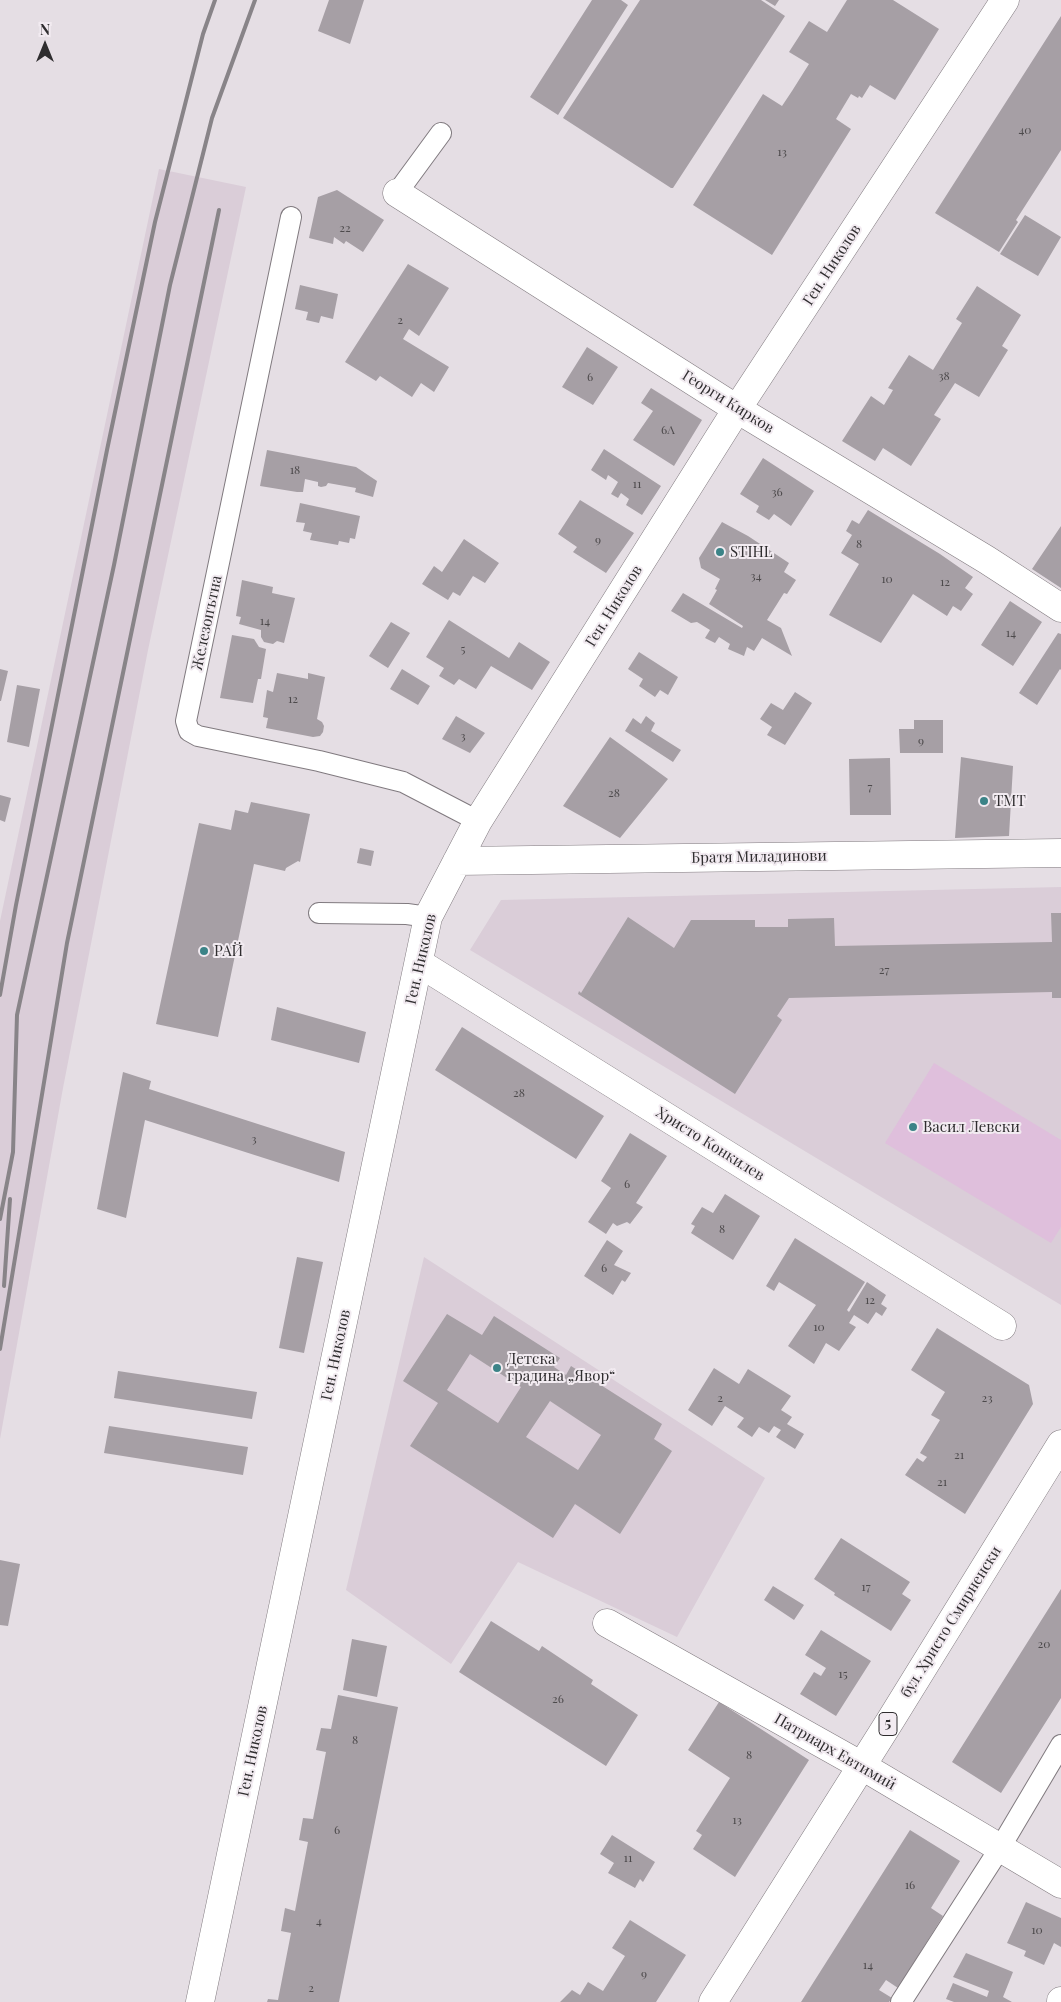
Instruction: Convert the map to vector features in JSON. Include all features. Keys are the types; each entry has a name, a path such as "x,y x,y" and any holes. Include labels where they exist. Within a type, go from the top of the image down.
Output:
{"street":[{"name":"Ген. Николов","path":"200,2002 428,917 478,821 737,409 1005,0"},
{"name":"Георги Кирков","path":"397,193 737,409 987,560 1061,608"},
{"name":"Братя Миладинови","path":"456,861 1061,853"},
{"name":"Христо Конкилев","path":"419,963 1002,1326"},
{"name":"бул. Христо Смирненски","path":"713,2002 862,1766 1061,1444"},
{"name":"Патриарх Евтимий","path":"607,1622 862,1766 1061,1884"}],"lane":[{"path":"397,193 441,133"},
{"name":"Железопътна","path":"291,217 186,721 189,731 198,736 319,761 403,782 478,821"},
{"path":"319,913 407,914 428,917"},
{"path":"901,2002 1000,1848 1061,1745"}],"shaded area":[{"path":"159,169 246,187 148,650 63,1088 0,1439 0,921"},
{"name":"Васил Левски","path":"1061,887 1061,1305 470,950 501,900"},
{"path":"934,1063 1061,1140 1061,1227 1051,1243 885,1143"},
{"name":"Детска градина „Явор“","path":"424,1257 765,1478 677,1637 518,1562 451,1664 346,1590"}],"building":[{"path":"329,0 364,0 350,44 318,31"},
{"path":"592,0 621,0 628,5 558,115 530,97"},
{"path":"640,0 761,0 785,16 673,188 563,118"},
{"path":"765,0 779,0 775,6"},
{"path":"847,0 893,0 939,29 895,100 870,85 862,98 851,94 836,119 851,129 772,255 693,205 763,94 782,106 792,91 809,64 789,52 809,21 827,32"},
{"path":"1061,16 1061,150 1016,220 1018,222 999,252 935,213"},
{"path":"337,190 384,220 363,252 346,241 344,244 334,237 333,244 309,238 318,197"},
{"path":"1025,215 1061,237 1038,276 1000,254"},
{"path":"408,264 449,288 419,336 409,329 403,339 449,367 434,392 421,383 412,397 380,376 376,381 345,362"},
{"path":"300,285 338,294 333,319 321,316 319,323 306,320 308,312 295,309"},
{"path":"977,286 1021,315 1002,346 1008,350 979,397 955,383 934,415 941,419 911,466 883,448 875,461 842,441 871,396 884,405 893,390 888,388 909,355 933,370 962,323 956,319"},
{"path":"587,347 618,367 593,405 562,387"},
{"path":"651,388 702,420 674,466 633,440 653,411 641,403"},
{"path":"604,449 661,486 642,515 626,505 629,499 621,493 618,498 611,494 618,482 608,475 606,480 591,470"},
{"path":"267,450 356,467 377,481 373,497 355,492 356,488 328,483 326,486 321,487 318,486 318,482 305,479 303,492 260,486"},
{"path":"763,458 814,491 791,526 774,514 769,520 756,512 759,506 740,494"},
{"path":"580,500 634,533 606,573 573,552 577,547 558,534"},
{"path":"300,503 360,516 355,539 350,538 349,543 339,541 338,545 310,540 312,533 303,531 305,523 296,522"},
{"path":"868,510 940,554 973,577 965,588 973,594 961,611 953,606 947,616 913,594 881,643 829,615 859,564 841,553 852,535 846,531 852,520 859,524"},
{"path":"722,522 748,536 789,563 784,572 796,580 787,594 784,593 767,620 781,628 792,656 762,638 754,651 747,647 744,656 728,649 730,644 719,637 715,643 705,638 710,630 697,622 691,623 671,611 683,593 742,628 743,626 709,604 717,590 715,589 720,579 701,568 699,558"},
{"path":"1061,526 1061,588 1032,569"},
{"path":"464,539 499,563 485,583 473,576 460,596 453,592 448,600 422,584 434,566 442,572"},
{"path":"242,580 273,587 272,593 295,598 284,643 277,641 273,644 264,642 261,637 261,630 239,624 241,617 236,616"},
{"path":"1010,601 1042,622 1013,666 981,645"},
{"path":"449,620 509,658 519,642 550,662 532,690 491,666 476,689 459,679 454,685 439,676 444,668 426,657"},
{"path":"391,622 410,633 388,668 369,656"},
{"path":"1058,633 1061,634 1061,670 1037,705 1019,693"},
{"path":"232,635 254,639 259,647 266,649 261,679 258,679 253,703 220,698"},
{"path":"639,652 678,677 668,695 660,690 655,697 639,686 643,679 628,669"},
{"path":"0,669 8,671 1,701 0,701"},
{"path":"402,669 430,686 418,705 390,689"},
{"path":"277,673 308,679 308,673 325,677 317,719 324,726 320,736 313,737 266,728 268,718 263,717 267,690 273,692"},
{"path":"17,685 40,689 29,747 7,742"},
{"path":"795,692 812,703 785,745 767,735 772,727 760,719 771,703 783,710"},
{"path":"456,716 485,733 470,753 442,739"},
{"path":"646,716 655,723 651,731 681,750 673,762 625,731 633,718 641,724"},
{"path":"914,720 943,720 943,753 900,753 899,729 914,729"},
{"path":"610,737 668,779 620,838 563,806"},
{"name":"TMT","path":"961,757 1013,766 1009,836 955,838"},
{"path":"890,758 891,815 850,815 849,759"},
{"path":"0,795 11,798 5,822 0,820"},
{"name":"РАЙ","path":"251,802 310,814 300,862 298,861 286,868 285,871 254,864 218,1037 156,1024 199,823 231,830 235,810 248,813"},
{"path":"360,848 374,851 371,866 357,863"},
{"path":"1051,913 1061,913 1061,998 1052,998 1052,992 789,998 777,1016 782,1020 735,1094 578,994 579,991 581,993 628,917 674,948 691,920 755,920 755,927 788,927 788,919 834,918 835,946 1052,942"},
{"path":"277,1007 366,1032 359,1063 271,1040"},
{"path":"462,1027 604,1116 576,1159 435,1070"},
{"path":"123,1072 151,1081 149,1089 345,1152 339,1182 145,1120 126,1218 97,1209"},
{"path":"630,1133 667,1156 636,1203 643,1207 630,1224 627,1222 617,1226 613,1223 606,1234 588,1222 611,1188 601,1181"},
{"path":"725,1194 760,1216 733,1260 691,1233 695,1226 691,1224 702,1207 713,1213"},
{"path":"795,1238 865,1282 847,1310 849,1312 867,1282 886,1295 881,1304 887,1308 882,1316 876,1312 868,1324 854,1315 849,1323 856,1327 839,1351 826,1343 814,1364 788,1346 816,1305 779,1282 774,1291 766,1286"},
{"path":"607,1240 623,1251 614,1265 631,1273 625,1282 622,1280 613,1295 584,1276"},
{"path":"297,1257 323,1262 304,1353 279,1348"},
{"path":"447,1314 482,1335 494,1316 560,1358 554,1367 566,1375 571,1366 662,1424 654,1439 672,1451 620,1534 575,1504 553,1538 410,1446 438,1403 403,1381","holes":["470,1354 521,1387 498,1423 447,1390","550,1401 601,1435 578,1470 526,1437"]},
{"path":"937,1328 1029,1385 1033,1404 965,1514 905,1475 917,1458 923,1462 927,1457 920,1453 940,1420 931,1415 945,1392 911,1370"},
{"path":"714,1368 739,1384 748,1369 791,1396 781,1410 792,1417 787,1424 804,1434 795,1449 776,1437 781,1430 774,1426 769,1433 759,1427 752,1437 737,1427 744,1418 725,1406 712,1426 688,1410"},
{"path":"118,1371 257,1392 252,1419 114,1398"},
{"path":"109,1426 248,1447 243,1475 104,1453"},
{"path":"841,1538 910,1582 902,1594 911,1600 891,1631 834,1595 835,1593 814,1579"},
{"path":"0,1560 20,1564 8,1626 0,1625"},
{"path":"773,1586 804,1605 794,1620 764,1600"},
{"path":"1061,1589 1061,1698 1001,1793 952,1762"},
{"path":"491,1621 539,1651 542,1646 593,1680 591,1684 638,1715 606,1766 459,1672"},
{"path":"821,1630 871,1661 836,1716 800,1694 814,1672 821,1676 826,1668 805,1655"},
{"path":"352,1639 387,1646 377,1697 343,1690"},
{"path":"338,1695 398,1707 339,2002 267,2002 268,1999 278,2000 291,1933 281,1931 285,1908 295,1911 308,1842 299,1840 303,1818 313,1819 326,1752 316,1750 321,1728 331,1729"},
{"path":"719,1702 809,1760 735,1877 693,1849 702,1835 696,1831 730,1778 688,1750"},
{"path":"910,1830 960,1861 931,1908 943,1916 898,1988 886,1980 879,1990 892,1998 889,2002 801,2002"},
{"path":"612,1835 655,1862 643,1882 640,1879 635,1888 608,1873 614,1863 600,1854"},
{"path":"1026,1902 1061,1918 1061,1947 1054,1943 1044,1965 1024,1956 1026,1951 1007,1943"},
{"path":"630,1920 686,1955 656,2002 560,2002 572,1990 580,1995 588,1982 603,1991 625,1956 612,1948"},
{"path":"966,1953 1013,1972 1003,1997 1012,2002 954,2002 946,1999 953,1983 987,1997 989,1991 953,1977"}],"railway":[{"path":"0,995 16,905 107,450 155,222 203,34 215,0"},
{"path":"0,1219 13,1152 17,1015 114,565 170,285 212,118 255,0"},
{"path":"0,1349 67,943 219,210"},
{"path":"4,1286 10,1199"}],"place":[{"name":"STIHL","path":"720,552"},
{"name":"TMT","path":"984,801"},
{"name":"РАЙ","path":"204,951"},
{"name":"Васил Левски","path":"913,1127"},
{"name":"Детска градина „Явор“","path":"497,1368"}]}
